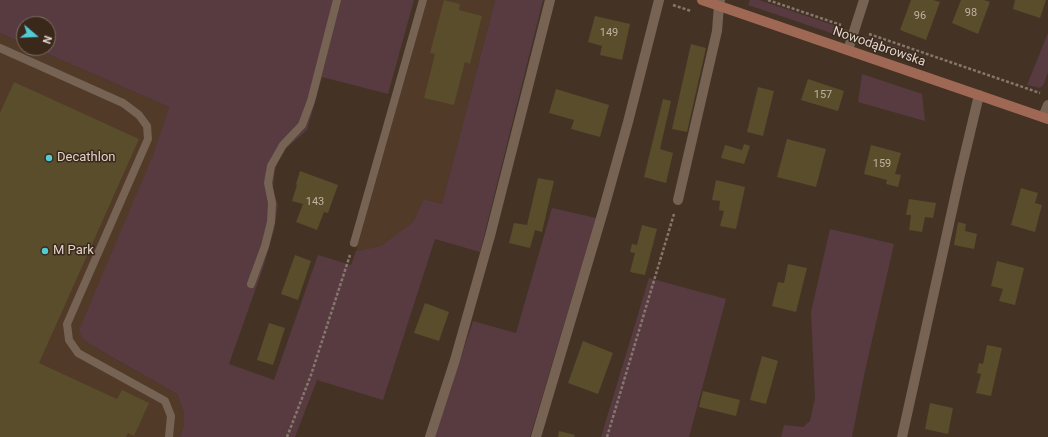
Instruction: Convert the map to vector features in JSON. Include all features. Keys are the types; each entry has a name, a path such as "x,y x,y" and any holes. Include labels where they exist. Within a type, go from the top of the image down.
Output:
{"street":[{"path":"430,437 455,360 487,247 550,0"},
{"path":"536,437 608,194 659,0"},
{"name":"Nowodąbrowska","path":"702,0 720,3 848,50 1046,118"},
{"path":"848,50 864,0"},
{"path":"678,200 717,31 720,3"},
{"path":"902,437 979,95"},
{"path":"1046,118 1048,105"}],"lane":[{"path":"251,284 265,246 270,222 272,203 268,184 270,166 283,145 302,125 311,101 337,0"},
{"path":"354,243 423,0"},
{"path":"0,48 123,103 139,115 147,126 148,139 67,324 69,340 78,353 165,401 171,416 169,437"}],"path":[{"path":"768,0 1041,93"},
{"path":"607,437 678,200"},
{"path":"287,437 311,374 354,243"}],"shaded area":[{"path":"0,0 414,0 388,94 322,77 307,130 283,151 275,169 273,189 278,205 274,230 263,268 229,364 274,380 318,255 351,265 356,251 381,246 413,222 424,199 442,204 495,0 543,0 480,252 435,239 383,400 317,380 295,437 180,437 184,424 184,413 177,394 91,345 82,337 79,330 153,155 169,107 52,56 56,56 56,16 16,16 16,40 0,33"},
{"path":"427,0 495,0 442,204 424,199 413,222 397,235 381,246 356,251"},
{"path":"750,0 759,0 848,30 847,34 840,36 748,5"},
{"name":"M Park","path":"0,33 16,40 16,56 52,56 169,107 91,345 177,394 184,413 184,424 180,437 0,437"},
{"path":"1048,33 1048,72 1044,84 1040,88 1027,85"},
{"path":"864,36 920,55 917,62 862,44"},
{"path":"862,74 922,94 925,121 858,102"},
{"path":"552,208 596,218 530,437 435,437 473,321 516,333"},
{"path":"830,229 894,244 865,371 852,437 781,437 784,425 803,427 810,421 815,398 811,312"},
{"path":"649,278 726,299 689,437 601,437"}],"building":[{"path":"444,0 460,4 459,10 482,16 470,64 465,62 454,105 424,98 435,54 430,53"},
{"path":"911,0 933,0 940,2 926,40 900,30"},
{"path":"961,0 984,0 990,2 978,34 952,23"},
{"path":"1015,0 1046,0 1040,18 1013,9"},
{"path":"595,16 630,24 622,60 600,55 602,46 588,42"},
{"path":"691,44 706,48 687,132 672,129"},
{"path":"808,79 844,91 838,111 801,100"},
{"name":"M Park","path":"14,82 139,139 39,363 117,399 122,390 149,403 134,436 128,433 126,437 0,437 0,113"},
{"path":"758,87 774,91 763,136 747,132"},
{"path":"556,89 609,105 600,137 571,129 574,120 549,113"},
{"path":"663,99 671,101 660,149 673,153 666,183 644,177"},
{"path":"787,139 826,149 816,187 777,177"},
{"path":"744,144 750,146 744,164 721,158 725,145 742,150"},
{"path":"871,145 901,153 895,174 901,175 898,187 886,184 887,180 864,174"},
{"path":"300,171 338,185 328,213 324,212 317,230 296,222 303,204 292,201"},
{"path":"538,178 554,181 542,232 535,230 530,248 509,243 514,223 527,225"},
{"path":"716,180 745,187 736,229 720,226 724,211 719,210 720,201 712,200"},
{"path":"1021,188 1038,193 1035,203 1042,205 1035,232 1011,225"},
{"path":"909,199 936,203 933,218 925,217 922,232 909,230 911,215 906,215"},
{"path":"958,222 966,224 965,231 977,234 974,249 954,245"},
{"path":"642,225 657,229 645,275 630,272 635,253 630,252 632,244 637,245"},
{"path":"295,255 311,261 298,300 281,294"},
{"path":"997,261 1024,268 1015,305 999,301 1003,289 991,286"},
{"path":"788,264 807,268 796,312 772,306 778,282 784,283"},
{"path":"425,303 449,312 439,341 414,333"},
{"path":"269,323 285,328 273,365 257,360"},
{"path":"583,341 613,353 598,394 568,383"},
{"path":"987,345 1002,348 991,396 976,393 981,374 977,373 979,363 983,364"},
{"path":"762,356 778,361 766,404 750,400"},
{"path":"703,391 740,400 736,416 699,407"},
{"path":"930,403 953,408 948,434 925,429"},
{"path":"559,431 575,435 574,437 558,437"}],"place":[{"name":"Decathlon","path":"49,158"},
{"name":"M Park","path":"45,251"}]}
